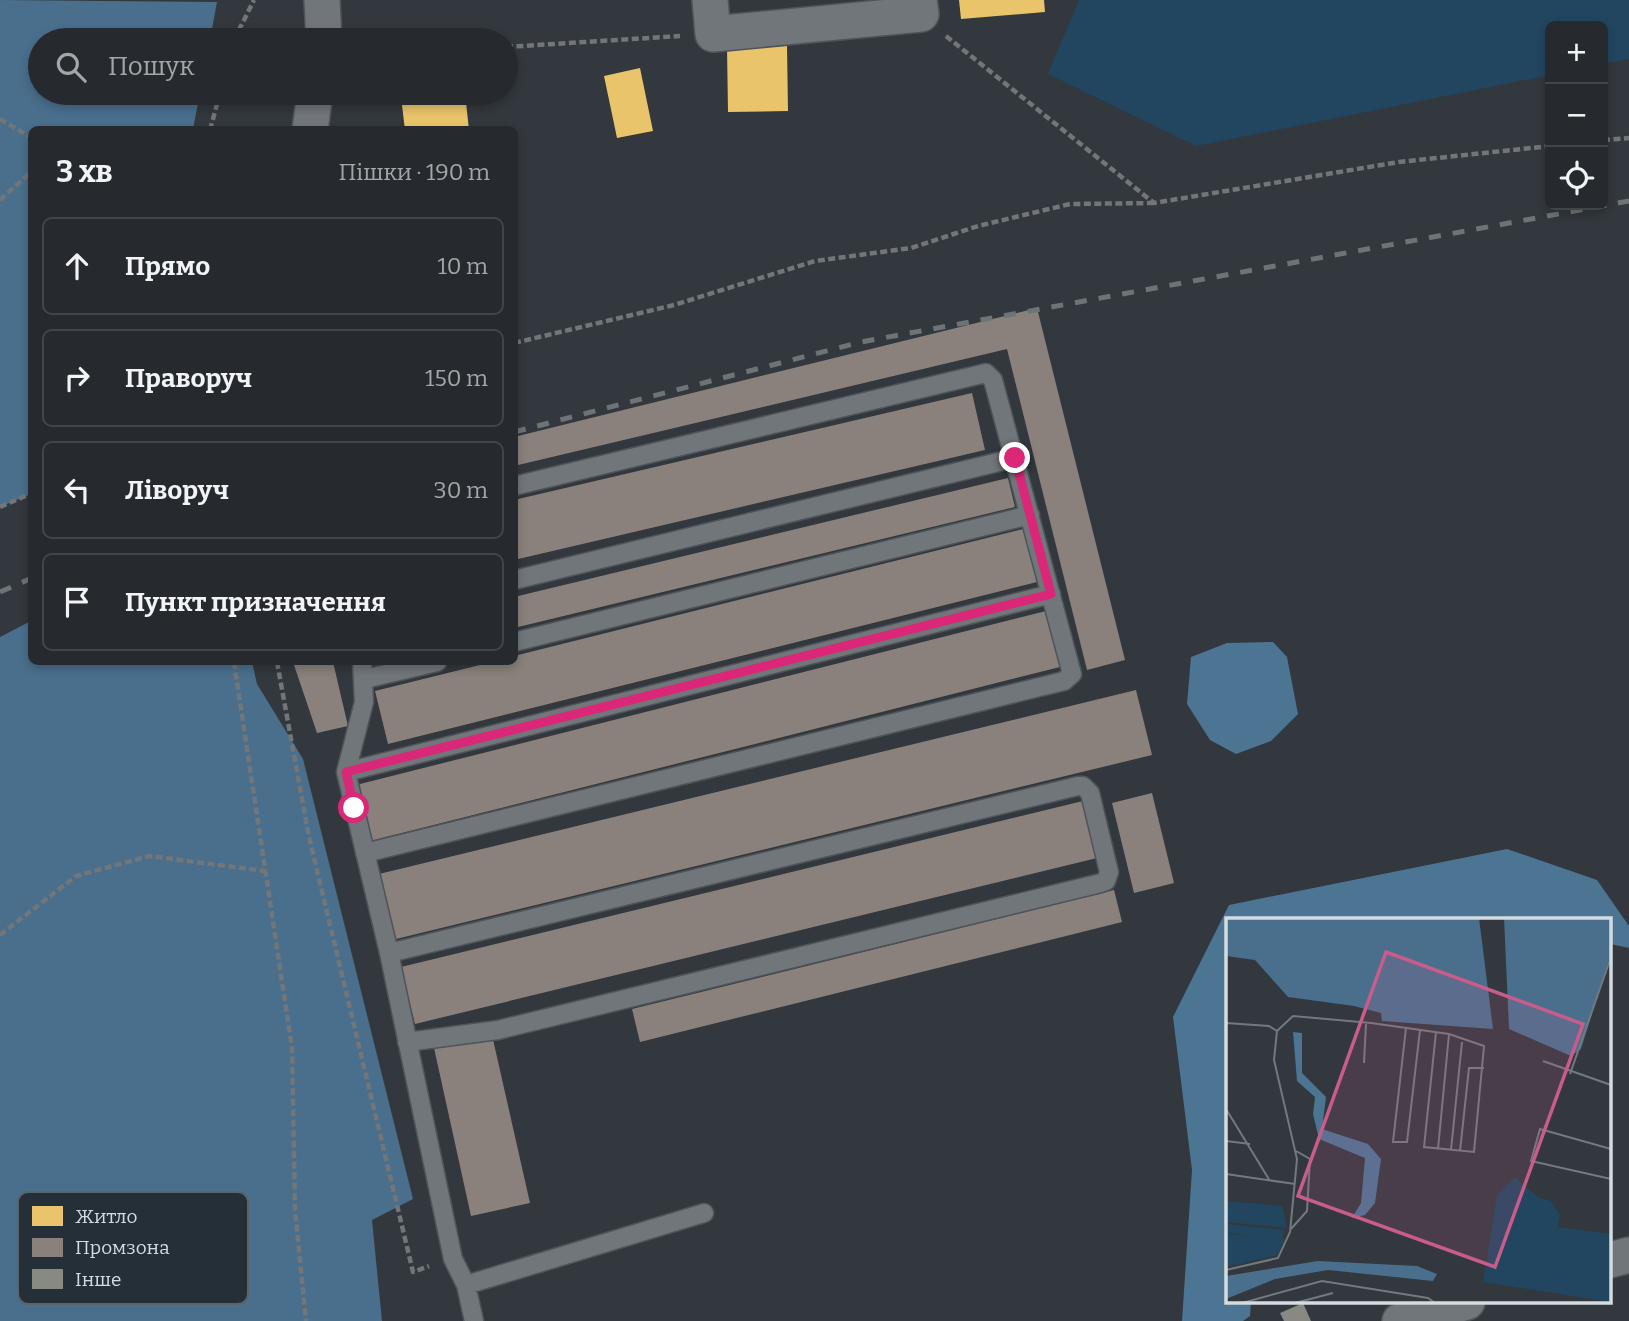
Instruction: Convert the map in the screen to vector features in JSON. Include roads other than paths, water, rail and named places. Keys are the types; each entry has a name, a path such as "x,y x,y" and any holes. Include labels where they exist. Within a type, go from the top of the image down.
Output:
{"street":[{"path":"322,0 323,28"},
{"path":"710,0 713,34 920,7"},
{"path":"311,126 313,105"},
{"path":"1612,1259 1629,1255"},
{"path":"1400,1321 1459,1304"}],"lane":[{"path":"365,853 1069,678 1072,669 993,380 981,373 518,485"},
{"path":"518,579 1015,458"},
{"path":"518,641 1030,515"},
{"path":"346,772 1051,594"},
{"path":"410,665 364,670 364,702 346,772 389,953 453,1259 466,1285 474,1321"},
{"path":"389,953 1078,786 1083,786 1090,793 1109,872 1106,881 1101,883 498,1030 408,1042"},
{"path":"466,1285 704,1213"}],"railway":[{"path":"518,431 861,342 1629,201"},
{"path":"0,592 28,580"}]}
